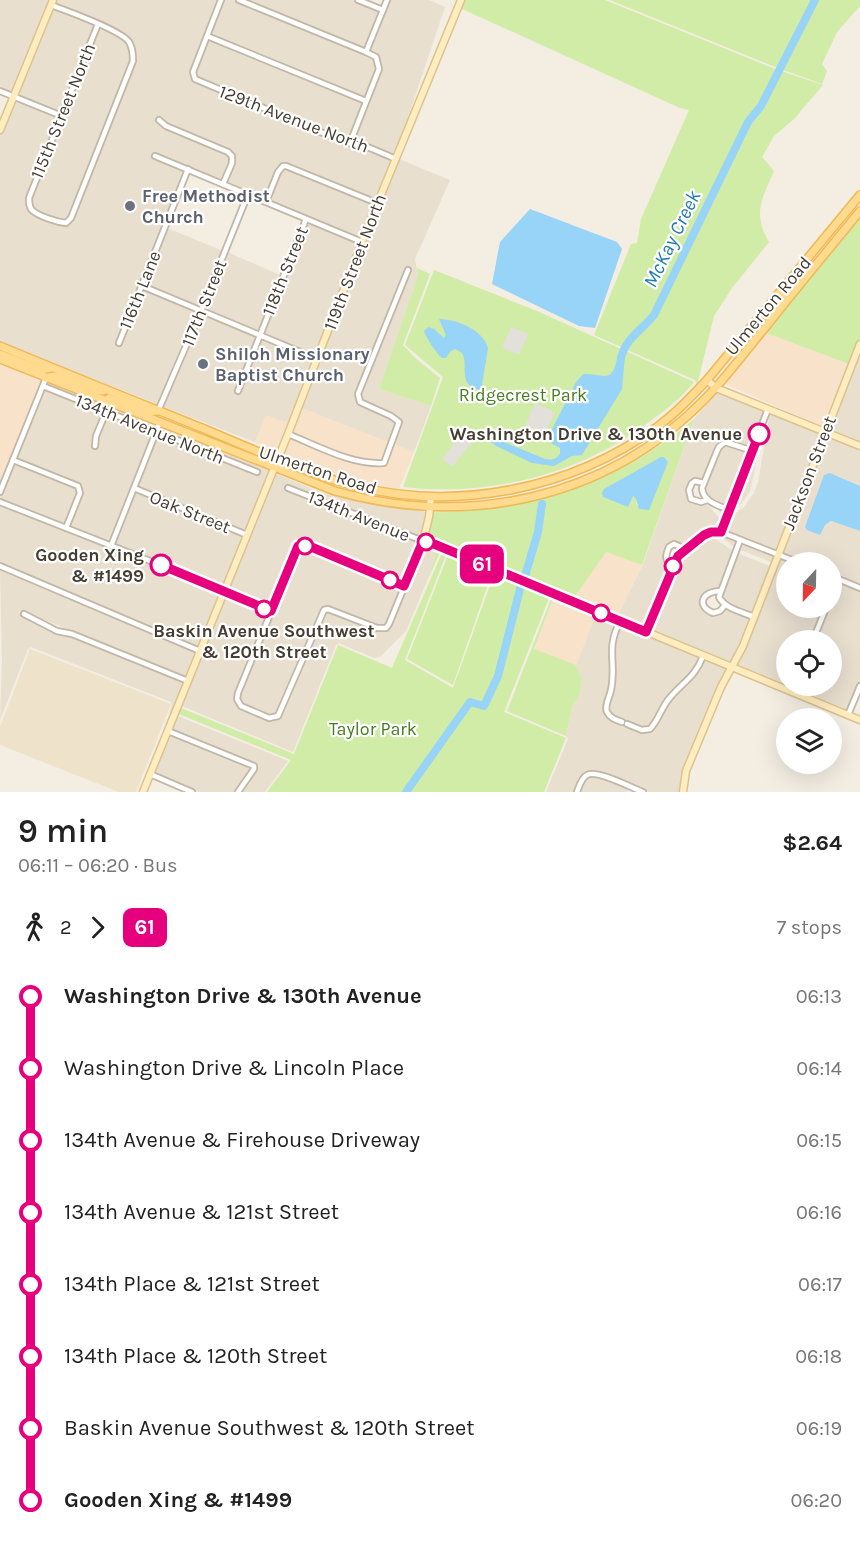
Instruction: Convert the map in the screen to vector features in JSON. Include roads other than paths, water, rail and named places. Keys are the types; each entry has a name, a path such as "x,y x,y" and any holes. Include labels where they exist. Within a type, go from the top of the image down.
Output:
{"main road":[{"name":"Ulmerton Road","path":"0,346 277,459 355,486 382,492 431,497 474,496 509,491 546,482 578,470 633,443 659,426 707,380 860,195"},
{"name":"Ulmerton Road","path":"0,359 274,468 357,497 430,508 499,504 544,494 583,480 625,460 686,417 716,388 860,211"},
{"path":"767,325 771,311 798,278 797,273"},
{"path":"0,354 41,370 52,368"},
{"path":"46,378 54,375 92,390 110,391"},
{"path":"94,397 112,399 146,412 158,411"}],"street":[{"path":"221,0 207,36 366,101"},
{"path":"239,0 376,57 379,65 350,143"},
{"path":"358,0 383,10"},
{"path":"366,52 387,0"},
{"name":"119th Street North","path":"143,792 288,434 377,203 461,0"},
{"path":"0,130 52,2 98,24"},
{"name":"115th Street North","path":"98,24 120,34 129,41 134,61 71,218 66,223 32,211 29,205 29,198 62,116 98,24"},
{"name":"129th Avenue North","path":"207,36 193,75 199,82 350,143 370,148 396,159"},
{"path":"0,91 62,116"},
{"path":"159,120 166,126 228,152 233,159 223,184"},
{"path":"155,156 362,242"},
{"path":"266,202 278,172 283,166 291,166 377,203"},
{"name":"116th Lane","path":"119,343 188,169"},
{"name":"117th Street","path":"158,411 248,194"},
{"name":"118th Street","path":"238,391 306,219"},
{"path":"288,434 356,459 371,463 384,463 399,422 391,416 364,405 358,398 358,394 408,270"},
{"path":"142,286 317,359"},
{"name":"Jackson Street","path":"779,552 860,344"},
{"path":"0,492 46,378"},
{"path":"707,380 716,388 860,446"},
{"name":"134th Avenue North","path":"43,386 257,472"},
{"path":"721,532 768,409"},
{"path":"95,446 96,436 106,412"},
{"path":"111,546 160,422"},
{"path":"729,510 707,500 702,494 704,483 719,447 723,443 731,442 753,451"},
{"path":"13,460 78,486 80,493 66,528"},
{"path":"704,483 695,481 692,483 690,495 691,499 696,501 707,500"},
{"name":"Oak Street","path":"134,488 246,535"},
{"name":"134th Avenue","path":"288,488 434,544 621,621"},
{"path":"404,586 304,546 298,546 238,693 238,703 274,718 281,711 324,610 328,609 377,628 386,628 404,586 423,541 431,497"},
{"path":"0,502 271,611"},
{"path":"646,632 672,566 678,556 704,535 721,532 776,554"},
{"path":"740,540 720,591 720,601 754,617"},
{"path":"672,566 667,563 665,557 669,547 674,544 686,549"},
{"name":"Jackson Street","path":"683,792 686,771 743,646 776,560"},
{"path":"0,566 200,651"},
{"path":"842,581 860,588"},
{"path":"720,591 706,594 705,609 713,613 720,611 725,605"},
{"path":"24,614 57,631 72,634 188,681"},
{"path":"703,656 699,668 668,700 651,729 642,730 612,718 607,713 606,707 613,681 612,642 621,621 646,632 703,656 731,668 776,683"},
{"path":"848,715 860,686"},
{"path":"809,696 860,720"},
{"path":"168,731 254,766 238,792"},
{"path":"150,774 189,791"},
{"path":"577,792 586,775 596,774 631,790 643,792"}],"water":[{"path":"530,209 617,242 622,249 595,328 579,326 492,284 500,242"},
{"path":"439,319 461,323 475,331 485,342 488,348 482,385 479,390 472,388 466,380 462,353 455,349 446,358 442,358 427,337 424,331 428,327 444,338 446,335"},
{"path":"623,350 625,355 622,389 582,455 572,456 554,466 532,463 488,440 492,437 545,459 557,457 560,454 560,448 551,443 549,435 576,382 583,374 607,376 611,374 618,354"},
{"path":"661,457 668,462 649,510 639,509 633,496 628,507 603,497 604,489"},
{"path":"830,473 860,486 860,531 831,521 825,525 820,535 805,527 824,475"}],"waterway":[{"name":"McKay Creek","path":"621,358 626,345 654,315 748,122 761,106 815,0"},
{"name":"McKay Creek","path":"525,576 538,532 542,504"},
{"name":"McKay Creek","path":"406,792 470,702 484,706 498,676 521,585"}],"place":[{"name":"Free Methodist Church","path":"130,206"},
{"name":"Shiloh Missionary Baptist Church","path":"203,364"},
{"name":"Washington Drive & 130th Avenue","path":"759,434"},
{"name":"Gooden Xing & #1499","path":"161,565"},
{"name":"Baskin Avenue Southwest & 120th Street","path":"264,609"}],"park label":[{"name":"Ridgecrest Park","path":"523,395"},
{"name":"Taylor Park","path":"373,729"}]}
